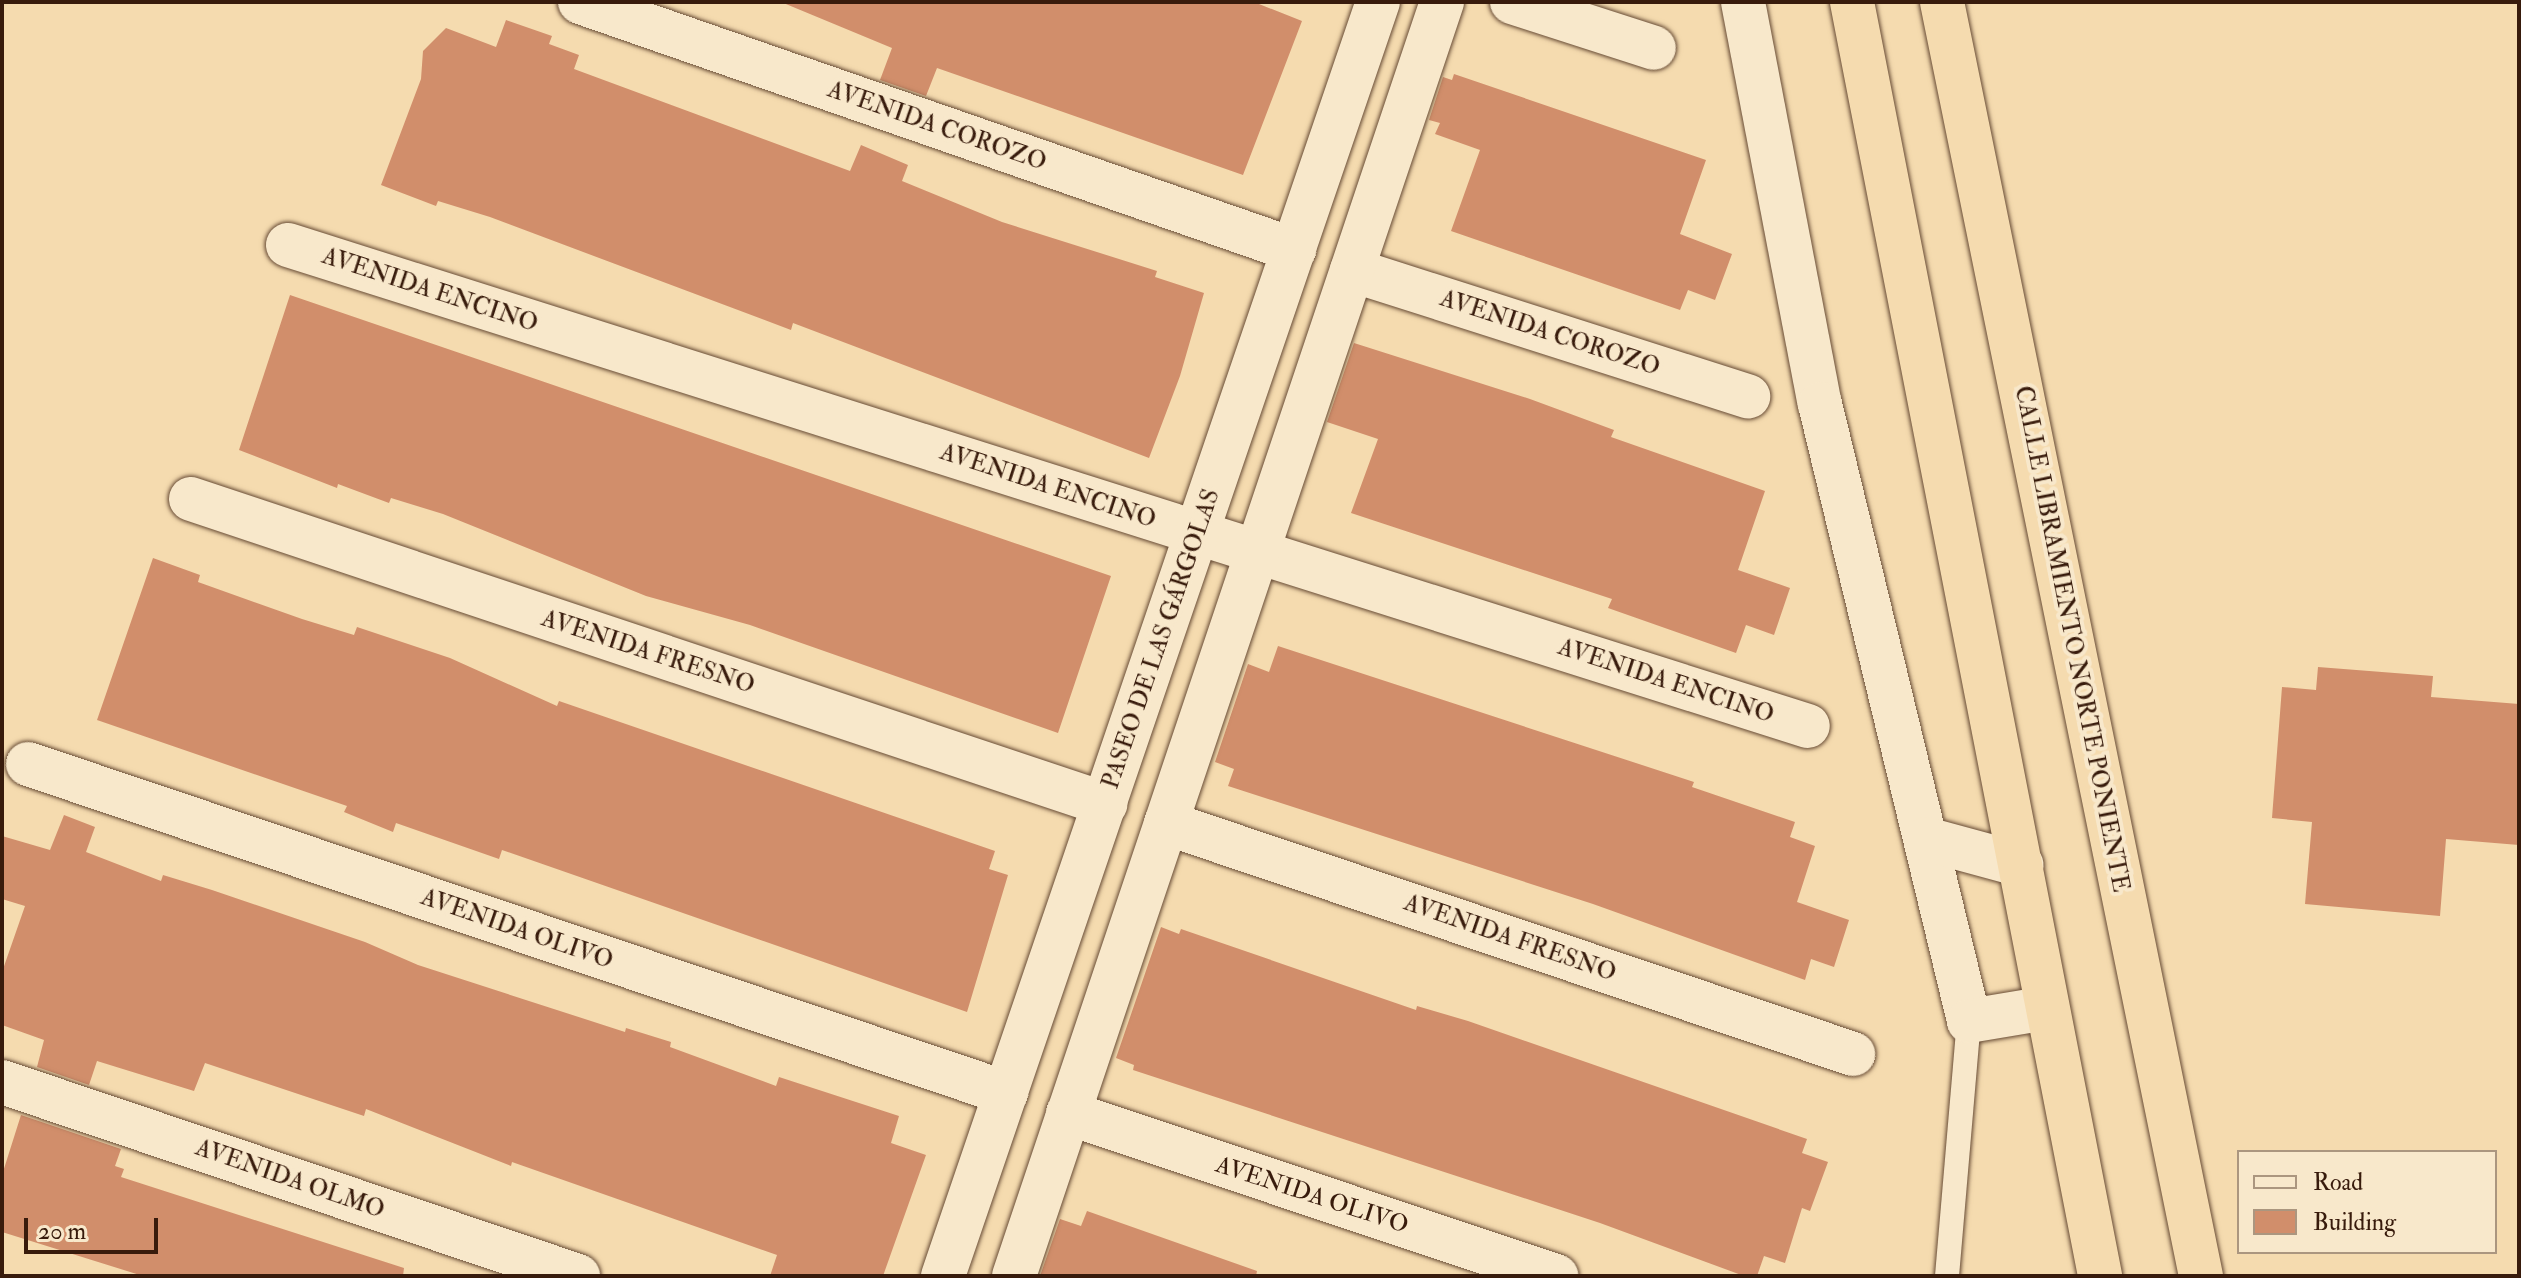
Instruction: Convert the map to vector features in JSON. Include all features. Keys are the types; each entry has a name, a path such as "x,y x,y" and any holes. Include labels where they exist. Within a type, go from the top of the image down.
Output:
{"highway":[{"path":"1852,2 2100,1276"},
{"name":"CALLE LIBRAMIENTO NORTE PONIENTE","path":"1942,2 2202,1276"}],"street":[{"name":"AVENIDA COROZO","path":"580,2 1294,250"},
{"name":"PASEO DE LAS GÁRGOLAS","path":"943,1276 1378,2"},
{"path":"1014,1276 1442,2"},
{"path":"1512,2 1654,48"},
{"path":"1743,2 1820,404 1969,1021 2047,1008"},
{"name":"AVENIDA ENCINO","path":"288,245 1808,726"},
{"name":"AVENIDA COROZO","path":"1352,270 1748,396"},
{"name":"AVENIDA FRESNO","path":"191,499 1105,804"},
{"name":"AVENIDA OLIVO","path":"28,764 1006,1093"},
{"name":"AVENIDA FRESNO","path":"1166,823 1853,1054"},
{"path":"1926,839 2022,865"},
{"name":"AVENIDA OLMO","path":"2,1082 578,1276"},
{"name":"AVENIDA OLIVO","path":"1068,1113 1556,1276"}],"lane":[{"path":"1947,1276 1969,1021"}],"building":[{"path":"781,2 1254,2 1302,21 1243,175 937,68 926,96 880,80 892,48"},
{"path":"506,20 552,36 549,44 579,55 574,69 850,171 861,145 908,165 902,181 1002,222 1157,271 1155,277 1204,293 1180,376 1149,458 793,323 791,330 490,217 438,201 436,206 381,185 421,79 423,51 446,28 496,47"},
{"path":"1454,74 1706,160 1680,234 1732,254 1715,300 1688,290 1680,310 1451,231 1480,150 1435,134 1440,123 1429,120 1443,77 1452,80"},
{"path":"290,295 1111,576 1058,733 750,625 646,596 443,514 391,498 389,503 338,484 337,488 239,450"},
{"path":"1354,343 1530,399 1614,430 1611,437 1765,491 1738,570 1790,588 1774,635 1746,625 1736,653 1608,608 1612,599 1351,513 1378,439 1327,422"},
{"path":"153,558 200,575 198,582 302,619 354,635 357,627 450,658 557,706 559,701 995,851 989,869 1008,875 967,1012 502,850 499,859 396,823 393,832 344,812 347,806 97,720"},
{"path":"1278,646 1694,782 1692,787 1795,822 1790,837 1815,846 1797,902 1849,920 1834,967 1811,959 1805,980 1593,904 1228,786 1234,769 1215,762 1248,664 1269,672"},
{"path":"2318,667 2433,676 2431,697 2519,704 2519,845 2446,839 2440,916 2305,904 2312,822 2272,818 2282,687 2316,690"},
{"path":"64,815 95,827 86,852 161,881 163,875 212,890 365,942 418,965 625,1032 626,1028 671,1042 670,1047 776,1086 779,1077 899,1116 891,1143 926,1155 883,1276 770,1276 777,1255 512,1162 511,1166 366,1109 364,1116 205,1063 194,1091 97,1061 89,1085 37,1067 44,1040 2,1025 2,972 25,906 2,899 2,836 50,850"},
{"path":"1161,927 1179,934 1181,929 1416,1010 1417,1006 1468,1021 1807,1139 1802,1153 1828,1162 1810,1211 1802,1208 1785,1263 1764,1256 1757,1276 1744,1276 1600,1223 1133,1070 1134,1065 1116,1058"},
{"path":"21,1115 121,1149 115,1166 124,1169 121,1177 404,1268 403,1276 143,1276 2,1232 2,1175"},
{"path":"1087,1211 1257,1271 1256,1276 1040,1276 1060,1219 1081,1226"}]}
